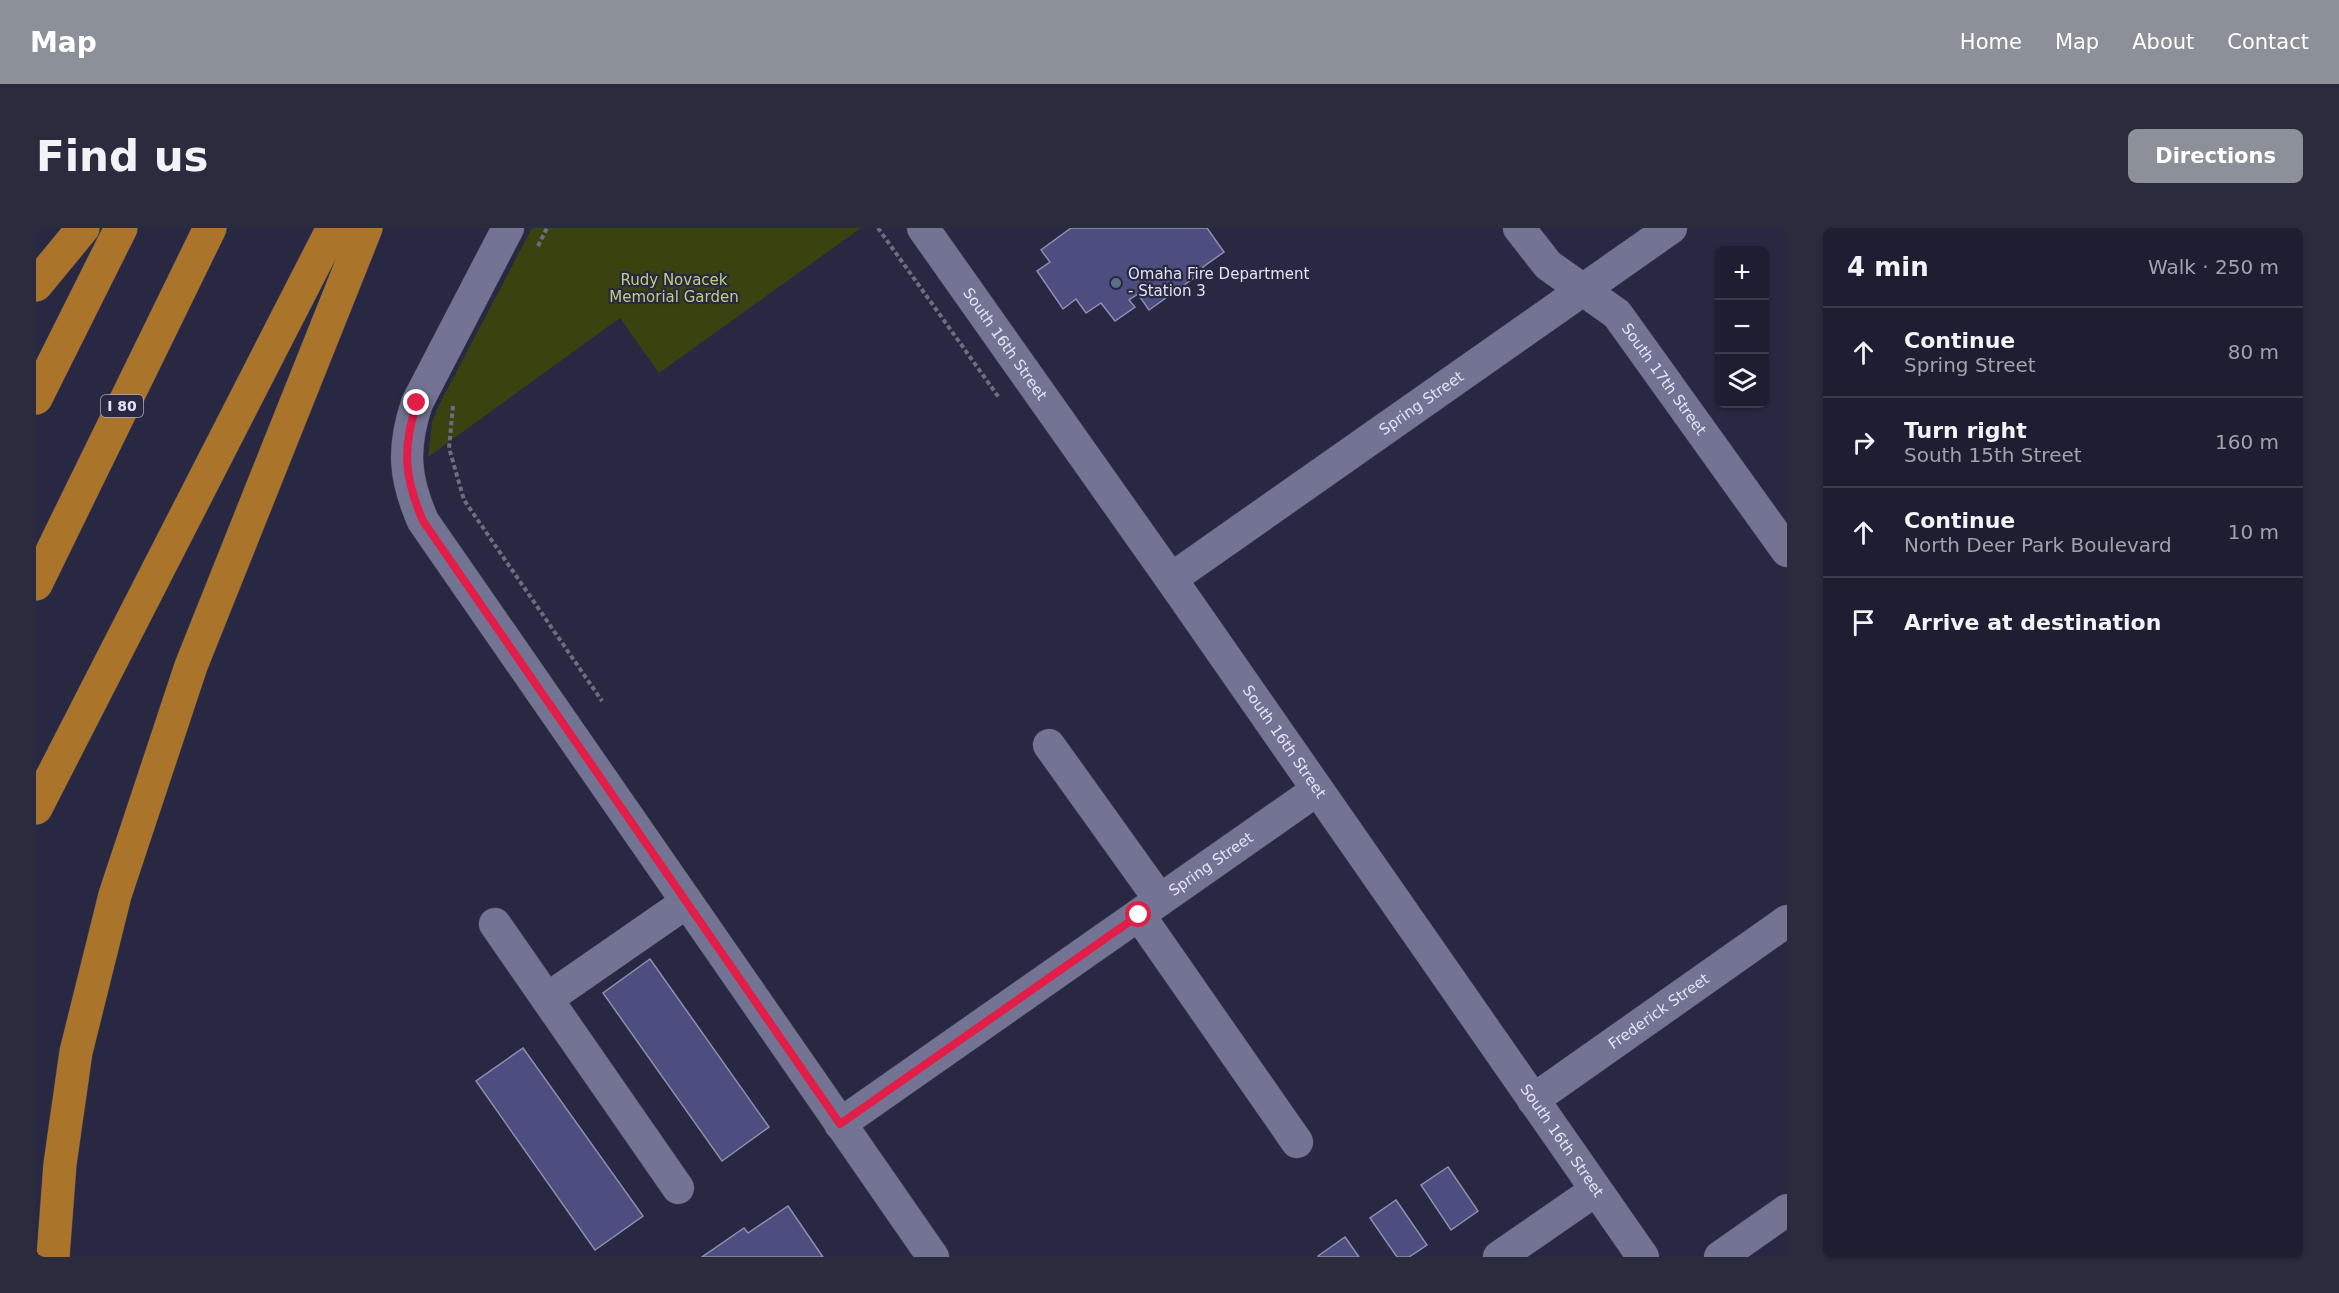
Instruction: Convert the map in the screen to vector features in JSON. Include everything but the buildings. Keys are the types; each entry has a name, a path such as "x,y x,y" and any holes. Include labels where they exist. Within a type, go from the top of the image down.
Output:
{"highway":[{"path":"36,285 83,228"},
{"path":"36,398 121,228"},
{"name":"I 80","path":"36,584 210,228"},
{"path":"36,808 333,228"},
{"path":"53,1257 60,1164 76,1052 115,895 191,666 366,228"}],"street":[{"path":"508,228 417,403 407,432 405,466 414,502 423,521 933,1257"},
{"name":"South 16th Street","path":"923,228 1171,579 1643,1257"},
{"name":"South 17th Street","path":"1519,228 1548,265 1617,314 1639,341 1787,551"},
{"name":"Spring Street","path":"1171,579 1671,228"},
{"path":"1049,745 1297,1142"},
{"name":"Spring Street","path":"840,1124 1317,790"},
{"path":"547,999 687,902"},
{"name":"Frederick Street","path":"1533,1100 1787,921"},
{"path":"495,924 678,1188"},
{"path":"1499,1257 1596,1190"},
{"path":"1720,1257 1787,1210"}],"path":[{"path":"536,249 547,228"},
{"path":"878,228 1000,399"},
{"path":"453,405 449,448 464,500 602,701"}],"green space":[{"name":"Rudy Novacek Memorial Garden","path":"532,228 861,228 659,373 620,318 428,457 432,422 438,407"}],"place":[{"name":"Omaha Fire Department - Station 3","path":"1116,283"}],"route":[{"path":"417,403 407,432 405,466 414,502 423,521 840,1124 1139,915"}]}
